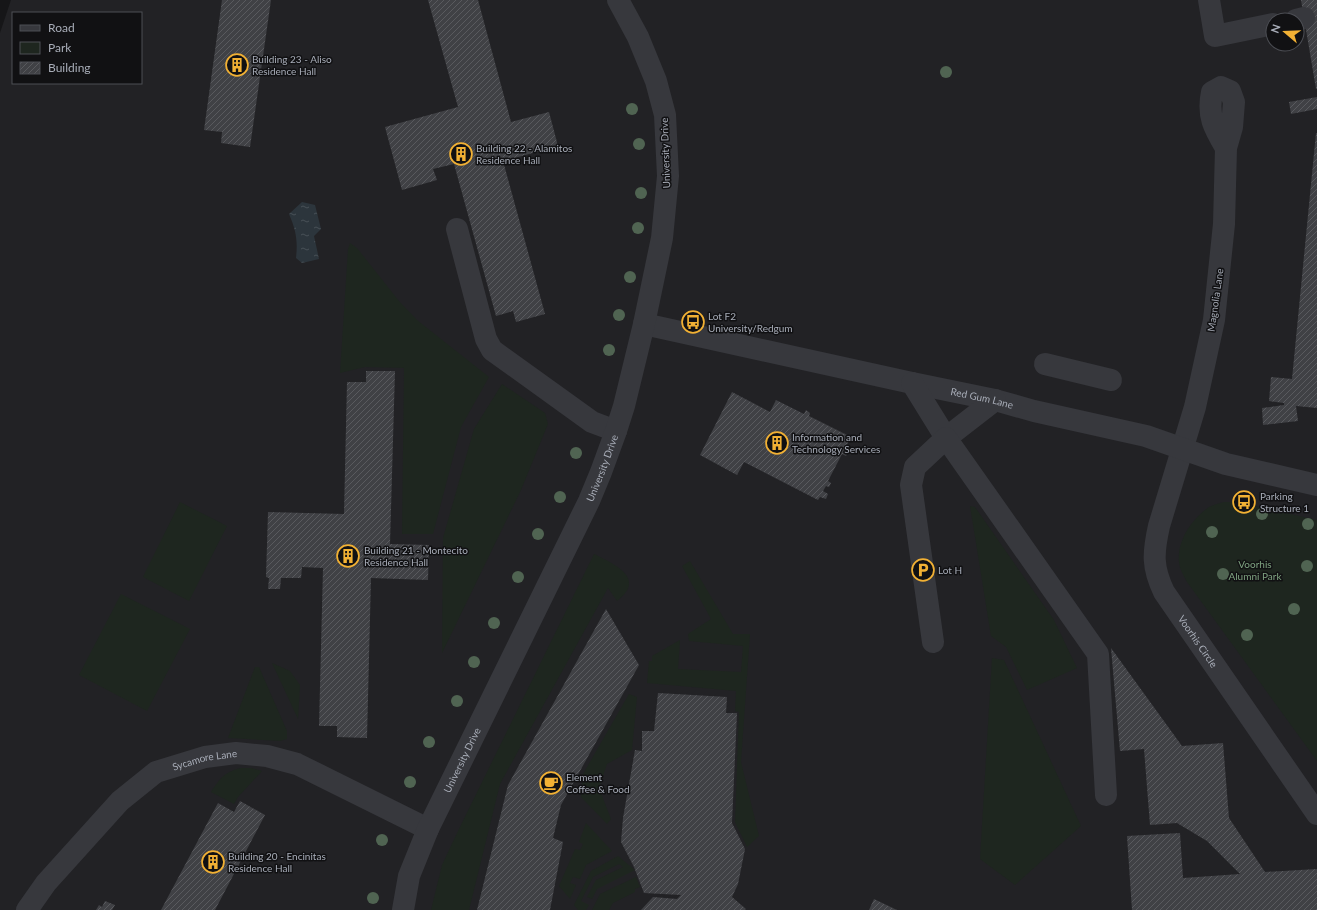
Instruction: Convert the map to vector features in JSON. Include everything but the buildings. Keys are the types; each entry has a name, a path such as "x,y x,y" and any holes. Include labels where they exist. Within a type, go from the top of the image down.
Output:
{"street":[{"name":"University Drive","path":"403,910 409,876 428,829 576,529 602,472 624,406 644,324 662,238 668,176 665,115 656,81 638,37 618,0"},
{"path":"1209,0 1215,36 1265,26"},
{"name":"Magnolia Lane","path":"1183,449 1195,408 1214,320 1224,224 1226,148"},
{"path":"457,229 486,339 492,350 592,422 616,431"},
{"name":"Red Gum Lane","path":"644,324 995,400 1034,411 1146,436 1226,464 1317,485"},
{"path":"1045,364 1111,380"},
{"path":"912,383 946,438 1098,654 1106,795"},
{"path":"933,642 910,486 915,467 946,438 995,400"},
{"name":"Voorhis Circle","path":"1183,449 1168,492 1155,544 1154,559 1157,576 1164,592 1317,814"},
{"name":"Sycamore Lane","path":"27,910 46,883 120,800 156,772 205,757 236,753 267,756 297,764 428,829"}],"shaded area":[{"path":"11,0 1317,0 1317,910 0,910 0,33"}],"green space":[{"path":"350,243 357,248 399,301 417,320 489,377 461,427 433,534 402,534 404,368 365,367 340,373 348,249"},
{"path":"502,384 545,413 548,424 521,490 442,653 443,538 474,429"},
{"path":"180,502 227,526 189,601 143,577"},
{"name":"Voorhis Alumni Park","path":"1224,502 1236,502 1317,520 1317,761 1187,582 1179,564 1180,546 1192,524 1209,507"},
{"path":"970,506 975,507 1054,620 1077,668 1027,690 1006,647 991,636"},
{"path":"594,554 618,567 628,579 629,585 625,593 617,601 608,588 500,784 469,910 431,910 442,865"},
{"path":"690,561 733,634 750,634 741,762 759,836 747,847 735,822 739,712 735,711 736,691 647,683 649,661 652,661 652,656 680,640 678,669 741,672 743,646 689,641 688,634 711,619 682,566"},
{"path":"121,594 190,629 147,711 79,675"},
{"path":"992,658 1004,660 1081,826 1015,885 980,859"},
{"path":"272,663 290,671 300,685 298,719"},
{"path":"255,667 259,667 287,731 287,739 280,741 228,738"},
{"path":"629,694 637,697 632,750 607,764 599,788 611,819 607,824 581,797 583,774"},
{"path":"240,768 251,768 262,771 238,797 234,804 211,792 223,776"},
{"path":"586,823 612,851 586,865 580,879 573,877 570,883 576,885 570,899 559,886 575,849 580,850 583,844 579,842"},
{"path":"618,856 635,870 597,889 592,899 587,897 596,880 623,867 619,864 593,877 581,901 589,905 586,910 578,910 574,905 591,871"},
{"path":"636,877 640,887 635,889 635,892 613,903 609,910 592,910 600,894"}],"water":[{"path":"302,202 315,205 321,229 314,236 319,259 302,263 296,258 296,236 289,214"}],"place":[{"name":"Building 23 - Aliso Residence Hall","path":"237,65"},
{"name":"Building 22 - Alamitos Residence Hall","path":"461,154"},
{"name":"Lot F2 University/Redgum","path":"693,322"},
{"name":"Information and Technology Services","path":"777,443"},
{"name":"Parking Structure 1","path":"1244,502"},
{"name":"Building 21 - Montecito Residence Hall","path":"348,556"},
{"name":"Lot H","path":"923,570"},
{"name":"Element Coffee & Food","path":"551,783"},
{"name":"Building 20 - Encinitas Residence Hall","path":"213,862"}]}
